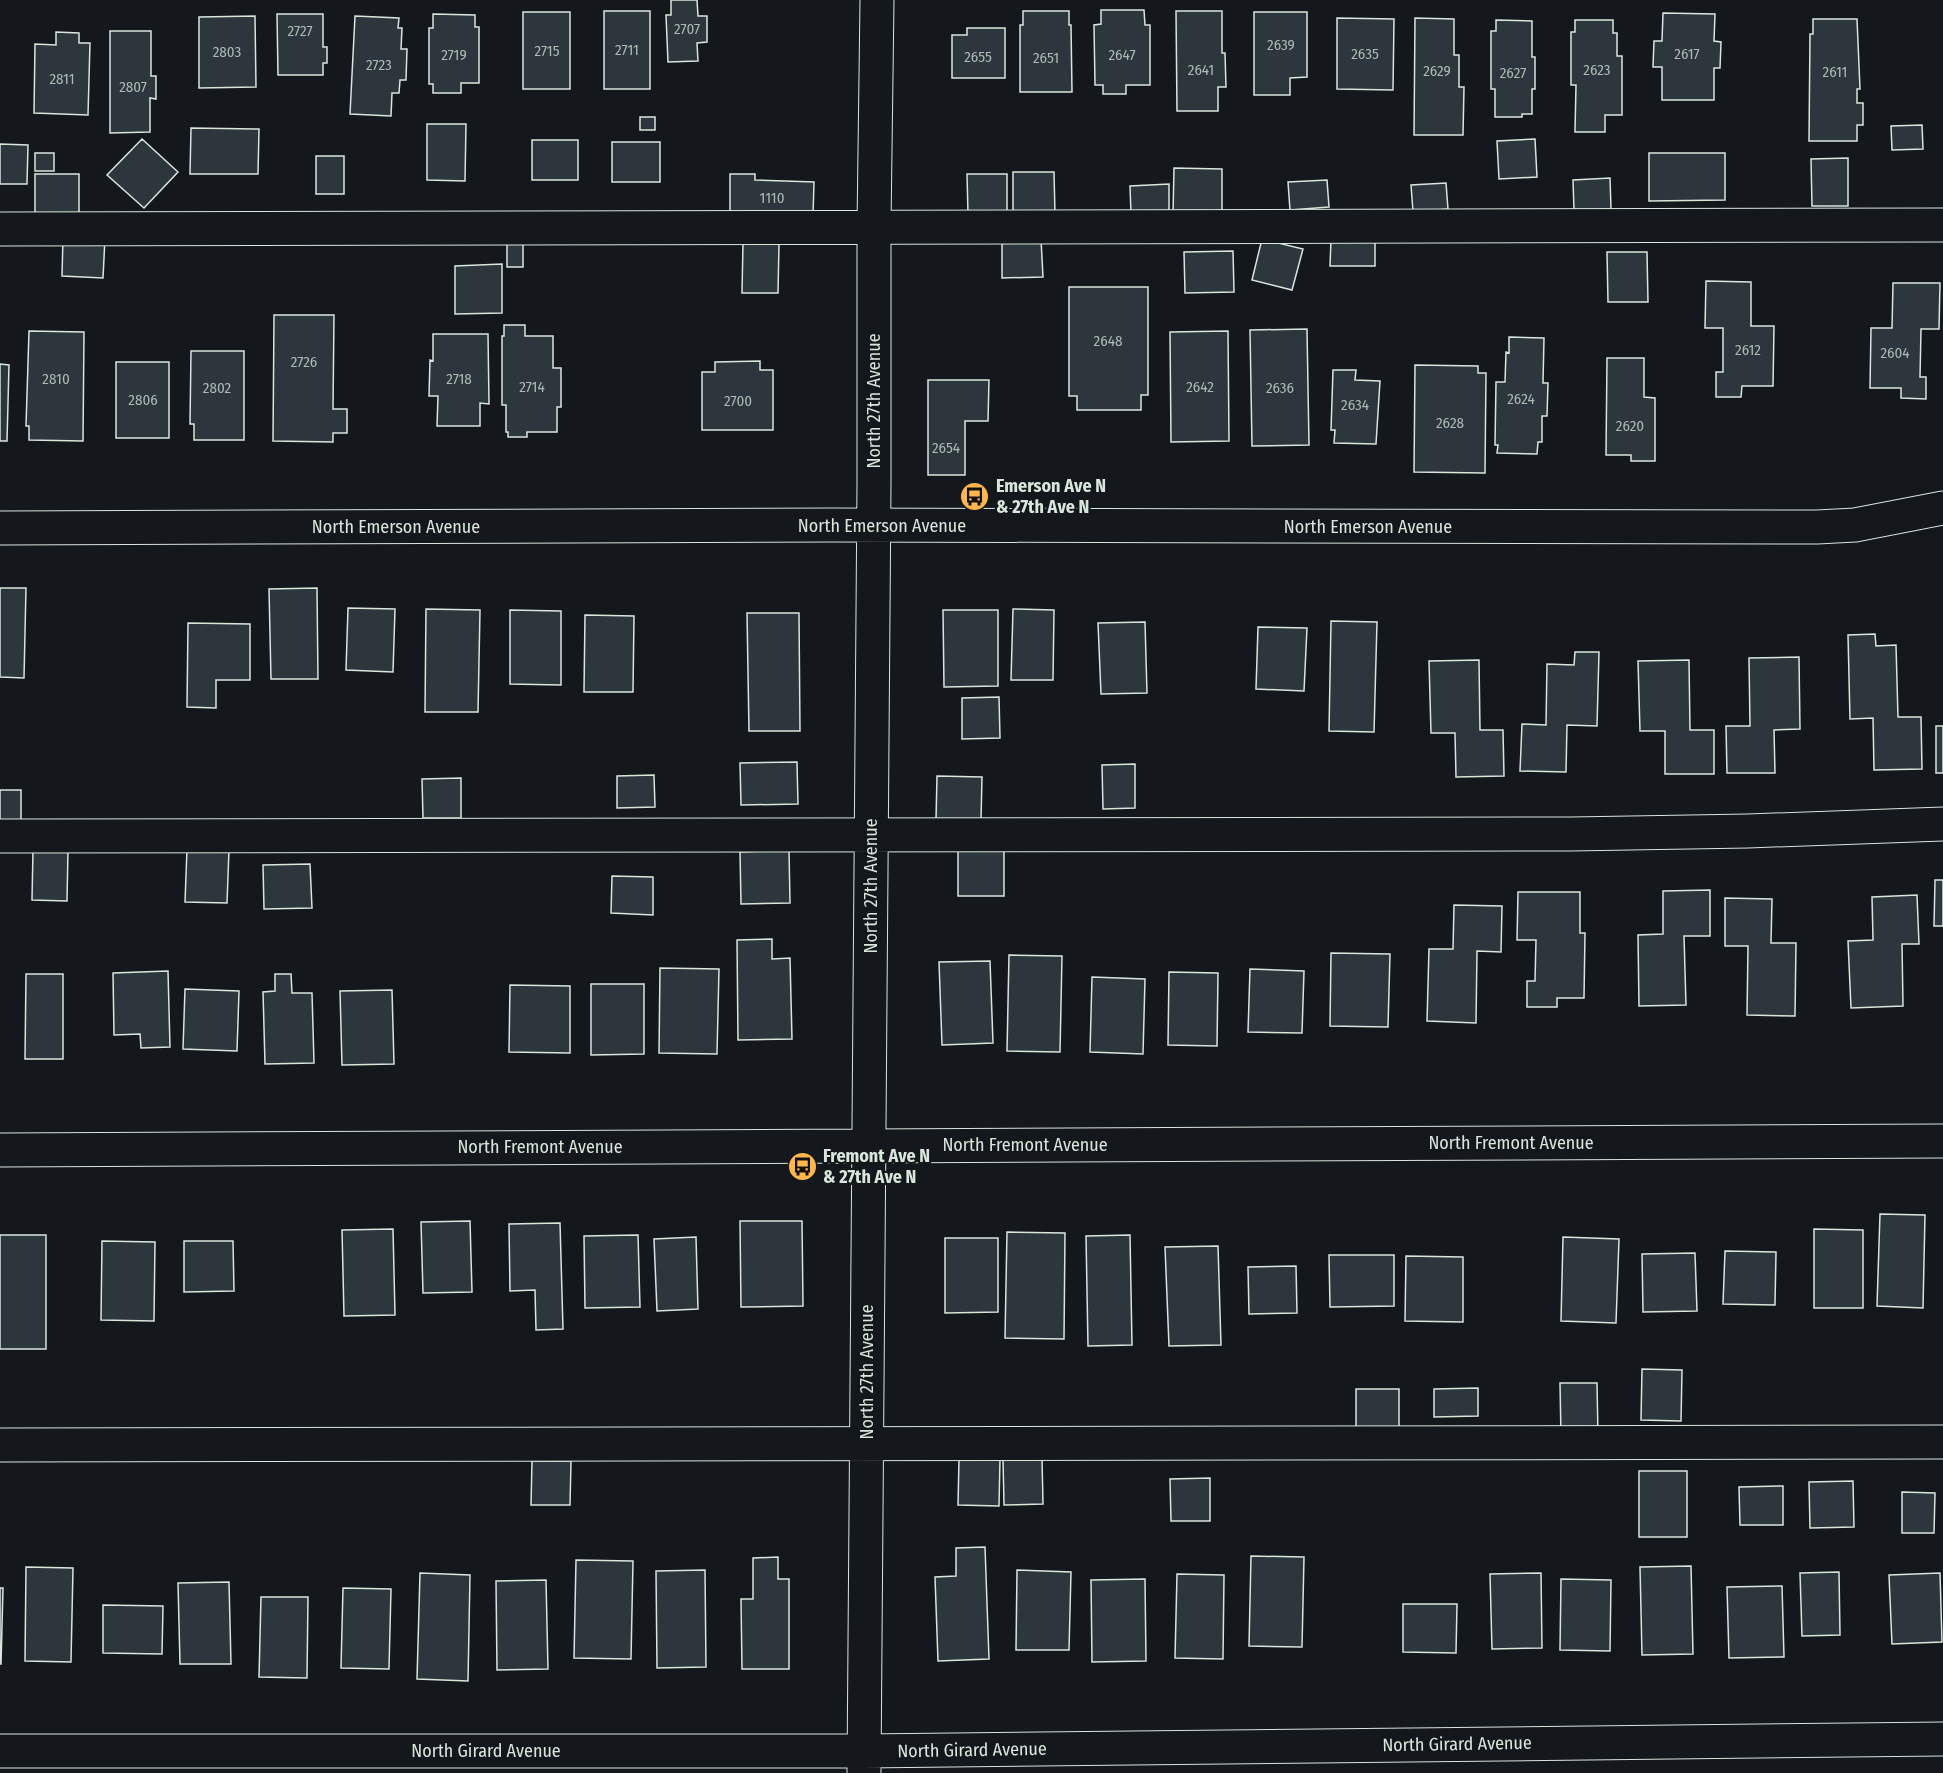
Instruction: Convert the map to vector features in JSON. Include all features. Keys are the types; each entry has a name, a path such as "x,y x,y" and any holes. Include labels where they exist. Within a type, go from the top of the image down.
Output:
{"street":[{"name":"North 27th Avenue","path":"864,1762 877,0"},
{"path":"0,229 1943,225"},
{"name":"North Emerson Avenue","path":"0,528 1817,527 1855,525 1943,508"},
{"path":"0,836 1572,834 1943,824"},
{"name":"North Fremont Avenue","path":"0,1150 1943,1141"},
{"path":"0,1445 1943,1442"},
{"name":"North Girard Avenue","path":"0,1751 864,1762 1943,1739"}],"building":[{"path":"671,0 697,0 698,16 707,16 707,42 697,43 698,61 668,62 666,15 671,15"},
{"path":"1101,10 1144,10 1145,25 1150,25 1150,85 1126,85 1126,94 1103,94 1103,85 1095,85 1094,25 1101,24"},
{"path":"604,11 650,11 650,89 604,89"},
{"path":"1023,11 1069,11 1072,92 1020,92 1020,25 1023,25"},
{"path":"1176,11 1222,11 1222,53 1225,53 1226,87 1218,87 1218,111 1177,111"},
{"path":"523,12 570,12 570,89 523,89"},
{"path":"1254,12 1307,12 1307,77 1290,78 1290,95 1254,95"},
{"path":"1663,13 1715,14 1714,41 1721,42 1720,68 1714,68 1714,100 1662,100 1662,67 1653,67 1654,41 1662,41"},
{"path":"277,14 323,14 323,47 327,47 327,63 323,63 323,75 278,75"},
{"path":"433,14 475,15 475,27 479,27 479,83 461,83 461,93 433,93 433,84 429,84 429,28 433,28"},
{"path":"255,16 256,87 199,88 199,17"},
{"path":"355,16 399,18 398,28 402,28 401,49 407,49 406,80 400,80 399,93 392,93 391,116 350,114"},
{"path":"1337,18 1394,19 1393,90 1337,89"},
{"path":"1415,18 1454,19 1454,55 1459,55 1459,87 1464,87 1463,135 1414,135"},
{"path":"1813,19 1857,19 1860,89 1857,89 1857,103 1863,103 1863,125 1857,125 1857,141 1809,141 1810,34 1813,34"},
{"path":"1496,20 1532,21 1535,89 1532,89 1532,114 1522,114 1522,117 1495,117 1495,89 1491,89 1491,31 1496,31"},
{"path":"1575,20 1613,20 1613,33 1617,33 1617,56 1622,56 1622,115 1605,115 1605,132 1575,132 1576,85 1571,85 1571,32 1575,32"},
{"path":"967,28 1005,28 1005,78 952,78 952,35 967,35"},
{"path":"110,31 151,31 151,76 156,76 156,99 150,98 150,132 110,133"},
{"path":"56,32 79,33 79,43 90,43 88,115 34,113 35,44 56,45"},
{"path":"640,117 655,117 655,130 640,130"},
{"path":"427,124 466,124 465,181 427,180"},
{"path":"1922,125 1923,149 1892,150 1891,126"},
{"path":"191,128 259,129 258,174 190,174"},
{"path":"142,139 178,172 144,208 107,175"},
{"path":"1535,139 1537,177 1499,179 1497,141"},
{"path":"532,140 578,140 578,180 532,180"},
{"path":"612,142 660,142 660,182 612,182"},
{"path":"0,144 28,145 27,184 0,184"},
{"path":"35,153 54,153 54,171 35,171"},
{"path":"1649,153 1725,153 1725,200 1649,201"},
{"path":"316,156 344,156 344,194 316,194"},
{"path":"1848,158 1848,206 1812,206 1811,159"},
{"path":"1174,168 1222,169 1222,214 1173,214"},
{"path":"1013,172 1054,172 1055,214 1013,214"},
{"path":"35,174 79,174 79,215 35,215"},
{"path":"730,174 755,174 755,180 814,182 813,216 730,214"},
{"path":"967,174 1007,174 1007,213 968,214"},
{"path":"1610,178 1611,209 1574,211 1573,180"},
{"path":"1327,180 1329,207 1290,210 1288,182"},
{"path":"1446,183 1448,209 1413,212 1411,185"},
{"path":"1169,184 1169,213 1131,214 1130,186"},
{"path":"63,237 105,238 103,278 62,276"},
{"path":"1041,239 1043,277 1002,278 1002,240"},
{"path":"1262,239 1303,249 1292,290 1252,280"},
{"path":"1331,239 1375,239 1375,266 1330,266"},
{"path":"507,243 523,243 523,267 507,267"},
{"path":"743,243 779,244 778,293 742,293"},
{"path":"1233,251 1234,292 1185,293 1184,252"},
{"path":"1607,252 1647,252 1648,302 1608,302"},
{"path":"502,264 502,313 455,314 455,266"},
{"path":"1706,281 1751,282 1751,326 1774,326 1773,386 1742,386 1741,397 1716,397 1716,372 1723,372 1723,328 1705,328"},
{"path":"1893,283 1940,283 1939,329 1921,329 1920,377 1926,377 1926,399 1901,398 1901,388 1870,388 1871,328 1892,328"},
{"path":"1069,287 1148,287 1148,395 1141,395 1141,410 1077,410 1077,396 1069,396"},
{"path":"274,315 334,315 333,409 347,409 347,433 333,433 333,442 273,441"},
{"path":"504,325 525,325 525,336 553,336 553,368 561,368 561,407 557,407 557,432 527,432 527,437 508,437 506,405 502,405"},
{"path":"1307,329 1309,445 1252,446 1250,330"},
{"path":"29,331 84,332 83,441 29,440 29,426 26,426"},
{"path":"1228,331 1229,441 1171,442 1170,332"},
{"path":"433,334 488,334 489,404 480,403 480,426 437,426 438,396 429,396"},
{"path":"1509,337 1544,338 1543,383 1548,383 1547,416 1542,416 1542,442 1538,442 1537,454 1497,453 1498,445 1495,445 1496,382 1505,382"},
{"path":"191,351 244,351 244,440 194,440 194,424 190,424"},
{"path":"1607,358 1644,358 1644,397 1655,398 1655,461 1631,461 1631,455 1606,455"},
{"path":"760,361 760,370 773,370 773,430 702,430 702,372 715,372 715,362"},
{"path":"116,362 169,362 169,438 116,438"},
{"path":"0,364 9,365 7,441 0,441"},
{"path":"1415,365 1478,366 1478,373 1486,373 1485,473 1414,472"},
{"path":"1333,370 1356,370 1355,380 1380,381 1376,444 1334,443 1335,430 1331,430"},
{"path":"928,380 989,380 988,421 965,421 965,475 928,475"},
{"path":"0,588 26,588 24,678 0,677"},
{"path":"317,588 318,679 271,679 269,589"},
{"path":"348,608 395,609 393,672 346,670"},
{"path":"426,609 480,610 478,712 425,712"},
{"path":"1013,609 1054,610 1053,680 1011,680"},
{"path":"510,610 561,611 561,685 510,684"},
{"path":"943,610 998,610 998,686 944,687"},
{"path":"747,613 799,613 800,731 749,731"},
{"path":"585,615 634,616 633,692 584,692"},
{"path":"1331,621 1377,622 1374,732 1329,731"},
{"path":"1145,622 1147,693 1101,694 1098,623"},
{"path":"188,623 250,624 250,680 216,680 216,708 187,707"},
{"path":"1258,627 1307,628 1304,691 1256,689"},
{"path":"1875,634 1876,646 1896,645 1898,717 1921,717 1922,769 1874,770 1873,718 1850,719 1848,635"},
{"path":"1575,652 1599,652 1597,726 1567,725 1566,772 1520,771 1522,724 1546,725 1547,664 1574,665"},
{"path":"1799,657 1800,729 1774,730 1775,773 1727,773 1726,726 1750,726 1749,658"},
{"path":"1479,660 1480,730 1503,730 1504,776 1456,777 1455,733 1431,733 1429,661"},
{"path":"1689,660 1690,730 1714,730 1714,774 1665,774 1665,731 1640,731 1638,661"},
{"path":"999,697 1000,738 962,739 962,698"},
{"path":"1936,726 1943,726 1943,773 1936,773"},
{"path":"797,762 798,804 741,805 740,763"},
{"path":"1135,764 1135,808 1103,809 1102,765"},
{"path":"654,775 655,807 617,808 617,776"},
{"path":"937,776 982,777 981,820 936,820"},
{"path":"461,778 461,818 423,818 422,779"},
{"path":"0,790 21,790 21,824 0,824"},
{"path":"33,849 68,850 67,901 32,900"},
{"path":"187,849 229,850 227,903 185,902"},
{"path":"958,849 1004,849 1004,896 958,896"},
{"path":"789,850 790,903 741,904 740,852"},
{"path":"310,864 312,908 264,909 263,865"},
{"path":"612,876 653,877 653,915 611,913"},
{"path":"1935,880 1943,880 1943,926 1934,926"},
{"path":"1710,890 1710,936 1684,936 1686,1005 1639,1006 1638,935 1663,934 1663,891"},
{"path":"1518,892 1580,892 1580,933 1585,933 1584,998 1557,998 1557,1007 1527,1007 1527,981 1535,981 1536,940 1517,940"},
{"path":"1917,895 1919,944 1902,944 1903,1006 1851,1008 1848,941 1873,940 1872,897"},
{"path":"1725,898 1772,899 1771,943 1796,943 1795,1016 1747,1015 1748,946 1725,946"},
{"path":"1454,905 1502,906 1501,952 1477,951 1476,1023 1427,1021 1429,949 1453,949"},
{"path":"772,939 772,959 790,958 792,1039 738,1040 737,940"},
{"path":"1331,953 1390,954 1388,1027 1330,1026"},
{"path":"1009,955 1062,956 1060,1052 1007,1051"},
{"path":"990,961 993,1043 942,1045 939,962"},
{"path":"660,968 719,969 717,1054 659,1053"},
{"path":"1250,969 1304,971 1302,1033 1248,1032"},
{"path":"168,971 170,1047 141,1048 140,1034 114,1035 113,973"},
{"path":"1169,972 1218,973 1217,1046 1168,1045"},
{"path":"26,974 63,974 63,1059 25,1059"},
{"path":"275,974 291,974 292,993 312,993 314,1063 265,1064 263,992 275,991"},
{"path":"1092,977 1145,979 1143,1054 1090,1052"},
{"path":"591,984 644,984 644,1054 591,1055"},
{"path":"510,985 570,986 570,1053 509,1052"},
{"path":"185,989 239,991 237,1051 183,1049"},
{"path":"392,990 394,1064 342,1065 340,991"},
{"path":"1880,1214 1925,1215 1923,1308 1877,1306"},
{"path":"470,1221 472,1292 423,1293 421,1222"},
{"path":"740,1221 802,1221 803,1306 741,1307"},
{"path":"560,1223 563,1329 536,1330 535,1290 510,1291 509,1224"},
{"path":"393,1229 395,1315 344,1316 342,1230"},
{"path":"1814,1229 1863,1230 1863,1308 1814,1308"},
{"path":"1007,1232 1065,1233 1064,1339 1005,1338"},
{"path":"0,1235 46,1235 46,1349 0,1349"},
{"path":"638,1235 640,1307 585,1308 584,1236"},
{"path":"1130,1235 1132,1345 1088,1346 1086,1236"},
{"path":"696,1237 698,1309 657,1311 654,1239"},
{"path":"1563,1237 1619,1239 1616,1323 1561,1321"},
{"path":"945,1238 998,1238 998,1312 945,1313"},
{"path":"102,1241 155,1242 154,1321 101,1320"},
{"path":"184,1241 233,1241 234,1291 184,1292"},
{"path":"1218,1246 1221,1345 1169,1346 1165,1247"},
{"path":"1725,1251 1776,1252 1775,1305 1723,1304"},
{"path":"1695,1253 1697,1311 1643,1312 1642,1254"},
{"path":"1329,1255 1394,1255 1394,1306 1330,1307"},
{"path":"1406,1256 1463,1257 1463,1322 1405,1321"},
{"path":"1296,1266 1297,1313 1249,1314 1248,1267"},
{"path":"1642,1369 1682,1370 1681,1421 1641,1420"},
{"path":"1560,1383 1597,1383 1598,1436 1561,1437"},
{"path":"1478,1388 1478,1416 1434,1417 1434,1389"},
{"path":"1356,1389 1399,1389 1399,1433 1356,1433"},
{"path":"1042,1458 1043,1504 1004,1505 1003,1459"},
{"path":"959,1459 1000,1460 999,1506 958,1505"},
{"path":"532,1461 571,1461 570,1505 531,1505"},
{"path":"1639,1471 1687,1471 1687,1537 1639,1537"},
{"path":"1210,1478 1210,1521 1171,1521 1170,1479"},
{"path":"1853,1481 1854,1527 1810,1528 1809,1482"},
{"path":"1783,1486 1783,1525 1740,1525 1739,1487"},
{"path":"1902,1492 1935,1493 1934,1533 1902,1533"},
{"path":"985,1547 989,1659 938,1661 935,1577 956,1576 956,1548"},
{"path":"1251,1556 1304,1557 1302,1647 1249,1646"},
{"path":"778,1557 778,1579 789,1579 789,1669 742,1669 741,1599 753,1599 753,1558"},
{"path":"576,1560 633,1561 631,1659 574,1658"},
{"path":"1691,1566 1693,1654 1642,1655 1640,1567"},
{"path":"26,1567 73,1568 71,1662 25,1661"},
{"path":"705,1570 706,1667 657,1668 656,1571"},
{"path":"1017,1570 1071,1572 1069,1650 1016,1650"},
{"path":"1839,1572 1840,1635 1802,1636 1800,1573"},
{"path":"420,1573 470,1575 468,1681 417,1679"},
{"path":"1541,1573 1542,1648 1492,1649 1490,1574"},
{"path":"1940,1573 1942,1642 1892,1644 1889,1575"},
{"path":"1177,1574 1224,1575 1223,1659 1175,1658"},
{"path":"1145,1579 1146,1661 1092,1662 1091,1580"},
{"path":"1561,1579 1611,1580 1610,1651 1560,1650"},
{"path":"546,1580 548,1669 497,1670 496,1581"},
{"path":"229,1582 231,1664 180,1664 178,1583"},
{"path":"1782,1586 1784,1657 1729,1658 1727,1587"},
{"path":"0,1588 3,1588 1,1664 0,1664"},
{"path":"343,1588 391,1589 389,1669 341,1668"},
{"path":"261,1597 308,1597 307,1678 259,1677"},
{"path":"1403,1604 1457,1604 1456,1653 1403,1652"},
{"path":"103,1605 163,1606 162,1654 103,1653"}],"place":[{"name":"Emerson Ave N & 27th Ave N","path":"975,496"},
{"name":"Fremont Ave N & 27th Ave N","path":"802,1166"}]}
